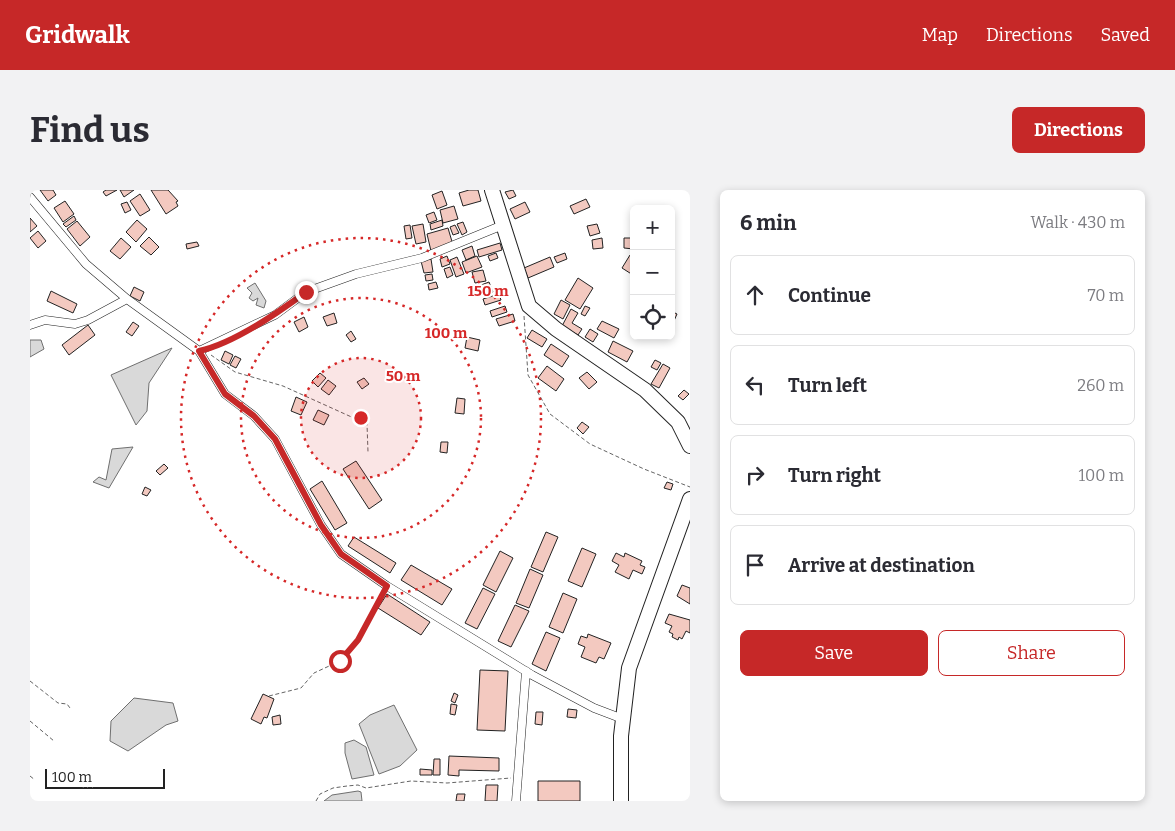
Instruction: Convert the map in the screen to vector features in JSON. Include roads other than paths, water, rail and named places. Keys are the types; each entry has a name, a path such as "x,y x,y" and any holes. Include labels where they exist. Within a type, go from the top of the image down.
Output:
{"highway":[{"path":"492,190 529,306 556,329 645,390 678,422 690,446"},
{"path":"621,801 623,719 630,668 690,499"}],"street":[{"path":"30,197 86,264 127,299 201,350 225,394 254,416 275,439 321,525 341,554 387,586 526,671 594,708 623,719"},
{"path":"201,350 275,315 306,292 356,274 422,258 504,225"},
{"path":"30,325 45,320 74,324 88,320 127,299"},
{"path":"516,801 516,777 522,730 526,671"}]}
